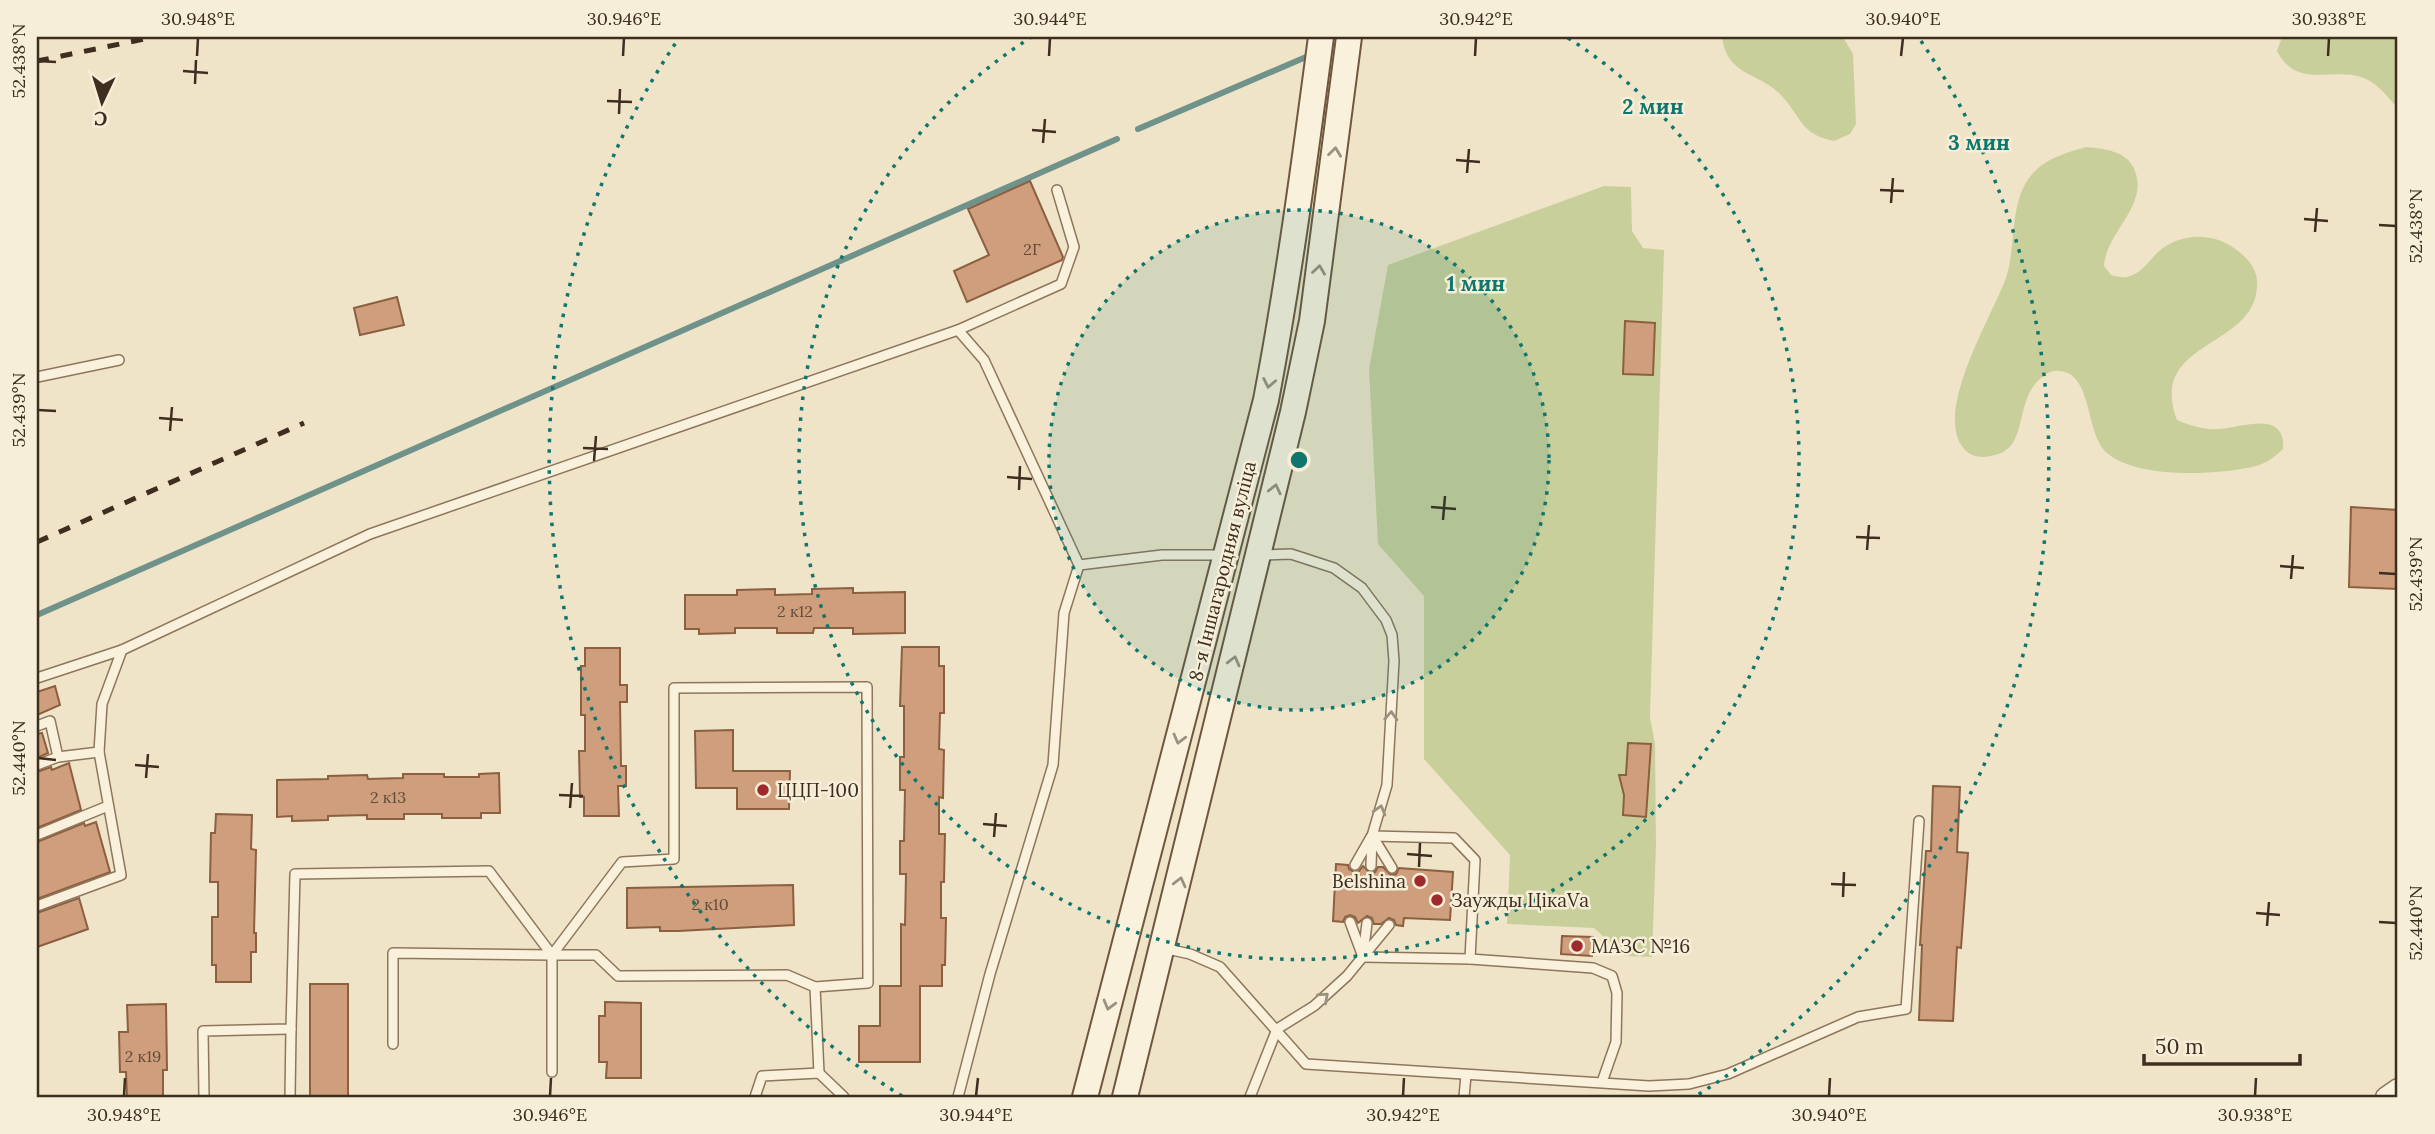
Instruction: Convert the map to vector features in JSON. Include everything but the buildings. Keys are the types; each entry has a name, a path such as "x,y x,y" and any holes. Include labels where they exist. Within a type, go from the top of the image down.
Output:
{"main road":[{"name":"8-я Іншагародняя вуліца","path":"1085,1097 1266,400 1282,316 1321,37"},
{"name":"8-я Іншагародняя вуліца","path":"1125,1097 1293,412 1312,321 1349,37"},
{"path":"1227,555 1259,555"},
{"path":"1127,939 1163,948"}],"street":[{"path":"2385,1097 2398,1088"}],"lane":[{"path":"37,678 122,650 370,534 958,330 1061,284 1074,247 1057,190"},
{"path":"958,330 984,360 1079,565 1064,613 1053,765 989,974 958,1097"},
{"path":"37,377 119,360"},
{"path":"1259,555 1291,554 1334,568 1362,588 1386,620 1392,635 1394,661 1387,785 1372,836 1371,866"},
{"path":"1079,565 1162,555 1227,555"},
{"path":"37,906 121,875 99,752 102,704 122,650"},
{"path":"393,1044 393,953 552,955 596,955 618,976 787,975 815,987 868,983 867,687 674,688 674,859 622,862 552,955 551,1072"},
{"path":"37,726 50,721 58,757"},
{"path":"37,765 58,757 99,752"},
{"path":"37,835 108,806"},
{"path":"1163,948 1189,954 1220,967 1307,1064 1649,1086 1689,1084 1728,1074 1858,1017 1906,1009 1919,821"},
{"path":"1354,865 1372,836"},
{"path":"1372,836 1392,868"},
{"path":"1372,836 1454,838 1475,860 1470,959"},
{"path":"290,1097 295,874 489,871 552,955"},
{"path":"1350,922 1363,957"},
{"path":"1363,957 1367,923"},
{"path":"1250,1097 1277,1029 1314,1006 1347,976 1388,925"},
{"path":"1363,957 1470,959 1593,968 1612,976 1617,993 1616,1042 1602,1082"},
{"path":"815,987 819,1073 844,1097"},
{"path":"204,1097 203,1031 291,1029"},
{"path":"755,1097 762,1076 819,1073"},
{"path":"1464,1097 1466,1075"},
{"path":"1649,1086 1649,1097"}],"green space":[{"path":"1722,37 1843,37 1853,54 1856,124 1850,134 1834,141 1814,134 1773,88 1746,73 1730,60"},
{"path":"2282,37 2398,37 2398,109 2386,94 2367,79 2350,75 2305,74 2294,70 2277,51"},
{"path":"2086,147 2109,150 2123,156 2133,166 2136,174 2136,198 2106,254 2104,266 2111,275 2132,275 2168,245 2178,240 2198,237 2219,240 2250,262 2256,275 2257,286 2252,307 2239,322 2189,359 2177,374 2172,394 2177,420 2187,424 2220,429 2261,424 2278,429 2283,449 2269,461 2236,470 2177,473 2137,467 2120,461 2107,453 2100,444 2078,382 2071,375 2060,371 2045,375 2032,388 2012,445 2003,452 1988,457 1975,456 1966,451 1957,435 1955,414 1959,391 2006,278 2020,195 2039,167 2058,156"},
{"path":"1604,186 1631,187 1632,231 1643,248 1664,250 1650,717 1655,744 1656,845 1652,957 1625,956 1594,928 1507,924 1510,855 1424,759 1424,596 1378,544 1369,369 1388,265"}],"waterway":[{"path":"1138,129 1313,54"},
{"path":"37,615 1117,139"}],"railway":[{"path":"37,61 154,37"},
{"path":"37,542 304,423"}],"place":[{"name":"ЦЦП-100","path":"763,790"},
{"name":"Belshina","path":"1420,881"},
{"name":"Заужды ЦікаVа","path":"1437,900"},
{"name":"МАЗС №16","path":"1577,946"}]}
